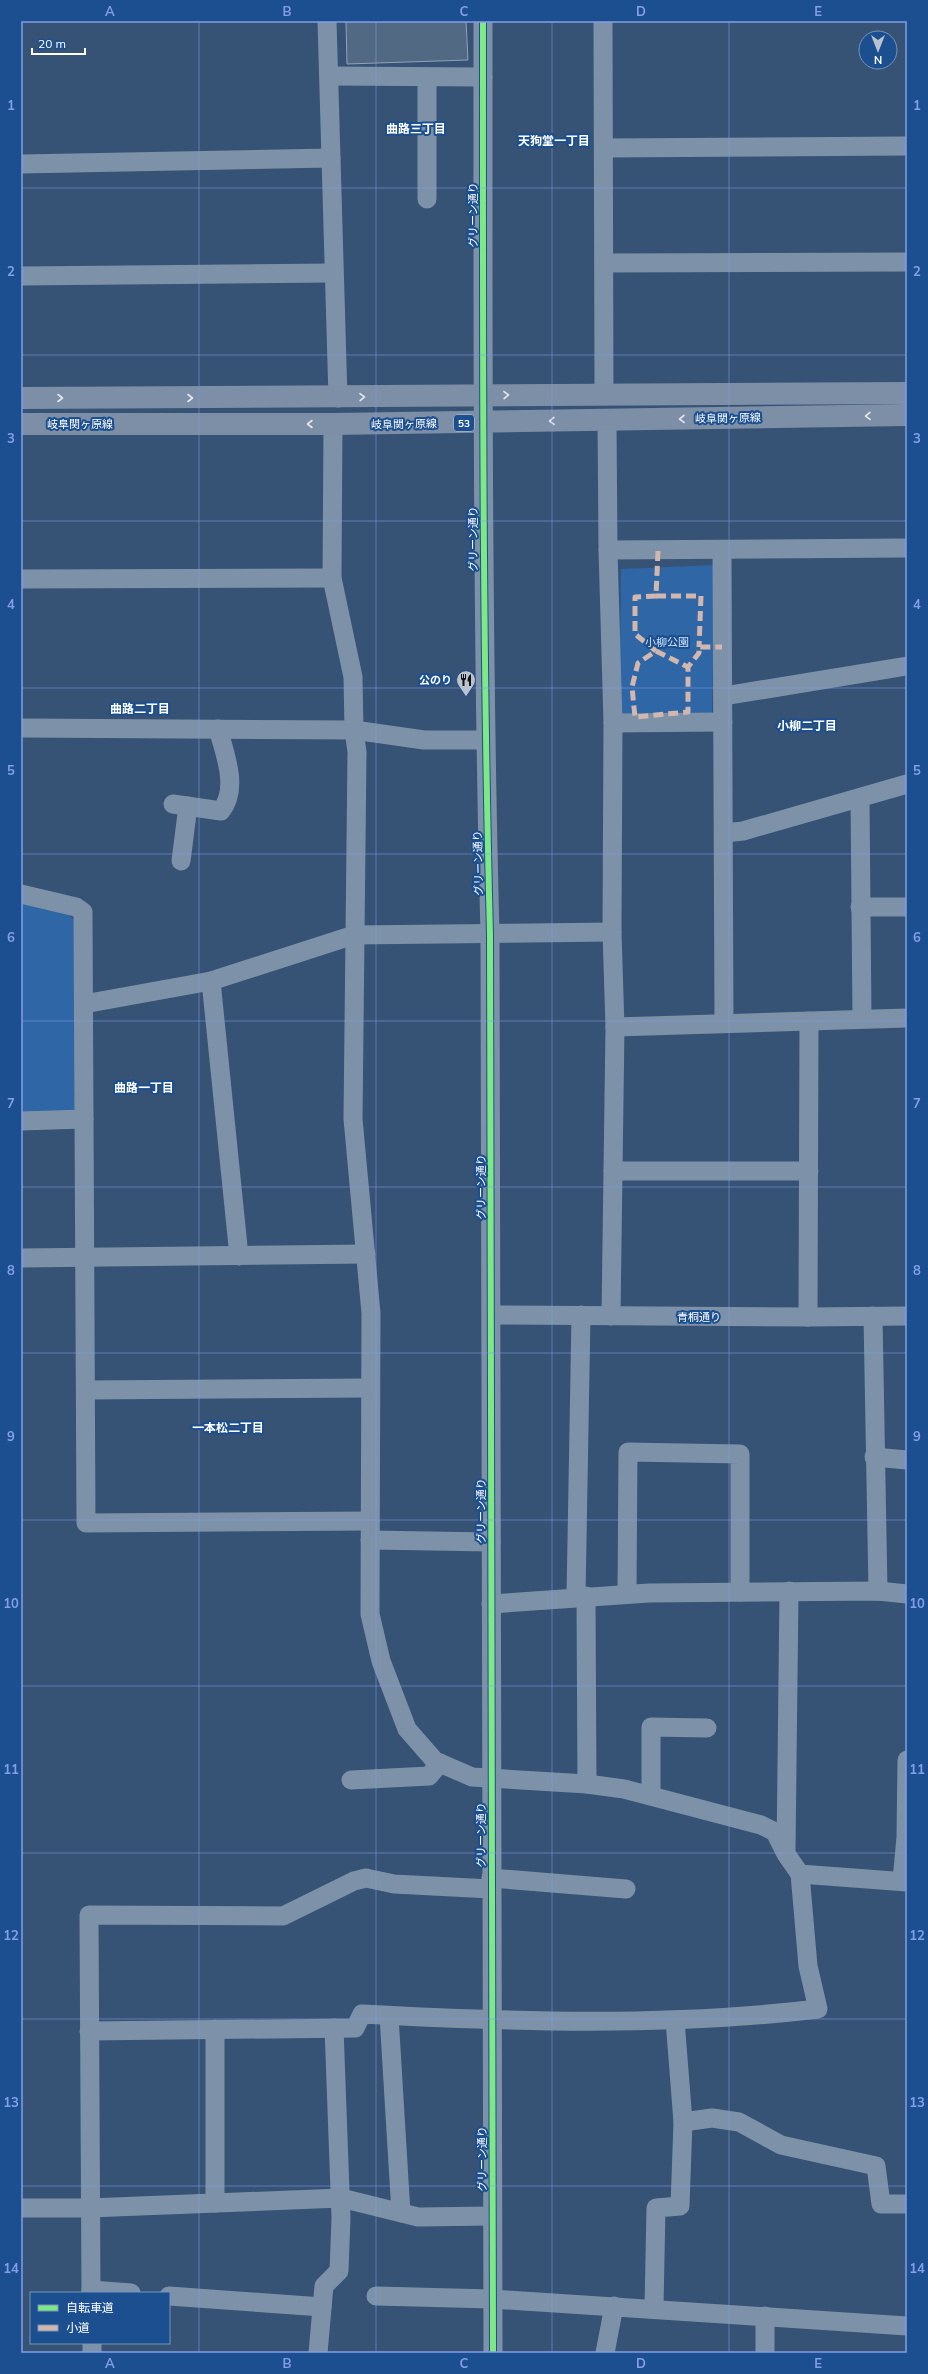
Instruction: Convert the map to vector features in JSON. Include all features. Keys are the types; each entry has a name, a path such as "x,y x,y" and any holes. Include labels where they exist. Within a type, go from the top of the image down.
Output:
{"main road":[{"path":"21,398 338,398 604,393 907,393"},
{"name":"岐阜関ヶ原線","path":"21,424 482,423 907,415"}],"street":[{"path":"327,21 333,273 338,398"},
{"name":"グリーン通り","path":"483,21 482,423 485,740 490,934 492,1314 491,1883 494,2021 492,2216 493,2353"},
{"path":"603,21 604,393"},
{"path":"329,76 483,77"},
{"path":"427,77 428,200"},
{"path":"604,148 907,146"},
{"path":"21,164 331,158"},
{"path":"604,263 907,262"},
{"path":"21,276 333,273"},
{"path":"607,420 608,550 613,722 612,932 615,1027 611,1316"},
{"path":"89,2031 355,2028 362,2014 494,2021 630,2022 758,2016 818,2009 808,1966 800,1874 786,1854 775,1832 761,1825 624,1789 587,1784 472,1777 435,1761 407,1729 381,1661 370,1614 371,1313 353,1119 357,752 354,730 353,677 332,578 333,424"},
{"path":"608,550 907,548"},
{"path":"722,550 724,696 724,1023"},
{"path":"21,579 332,578"},
{"path":"724,696 907,666"},
{"path":"613,722 723,722"},
{"path":"21,728 354,730 424,740 485,740"},
{"path":"181,861 180,805 221,811 228,803 230,770 218,729"},
{"path":"724,833 743,831 907,784"},
{"path":"860,798 862,1018"},
{"path":"21,894 76,907 83,912 86,1258 86,1523 370,1521"},
{"path":"860,907 907,907"},
{"path":"84,1004 211,981 354,935 612,932"},
{"path":"211,981 240,1256"},
{"path":"615,1027 862,1018 907,1018"},
{"path":"808,1318 809,1021"},
{"path":"21,1121 84,1120"},
{"path":"613,1171 808,1171"},
{"path":"21,1258 366,1254"},
{"name":"青桐通り","path":"492,1314 808,1318 907,1316"},
{"path":"581,1315 581,1597 587,1784"},
{"path":"873,1316 874,1457 878,1592"},
{"path":"86,1390 370,1388"},
{"path":"627,1594 628,1452 740,1454 740,1592"},
{"path":"874,1457 907,1460"},
{"path":"370,1540 491,1542"},
{"path":"491,1604 627,1594 789,1591 878,1592 907,1594"},
{"path":"786,1854 789,1591"},
{"path":"651,1796 651,1727 707,1728"},
{"path":"800,1874 905,1882 907,1760"},
{"path":"351,1780 429,1776 440,1763"},
{"path":"91,2292 89,2208 89,1915 283,1916 354,1881 366,1878 394,1884 491,1883 626,1889"},
{"path":"389,2016 401,2212"},
{"path":"654,2308 656,2208 680,2206 683,2122 675,2020"},
{"path":"318,2353 324,2286 339,2271 341,2198 334,2028"},
{"path":"215,2029 215,2203"},
{"path":"683,2122 712,2118 739,2122 781,2145 876,2166 881,2204 907,2204"},
{"path":"21,2208 89,2208 341,2198 418,2217 492,2216"},
{"path":"170,2296 322,2307"},
{"path":"376,2296 492,2298 907,2326"},
{"path":"605,2353 614,2306"},
{"path":"765,2316 765,2353"}],"green space":[{"name":"小柳公園","path":"715,565 712,715 619,715 621,569"},
{"path":"21,902 67,913 75,921 76,1108 70,1113 21,1113"}],"building":[{"path":"346,21 466,21 468,60 347,64"}],"marked path":[{"path":"658,551 656,596 635,597 635,634 656,651 638,663 632,687 635,717 688,712 688,667 699,653 699,647 722,647"},
{"path":"656,596 701,596 699,647"},
{"path":"656,651 688,667"}],"cycle path":[{"path":"483,21 484,592 490,934 493,2353"}],"place":[{"name":"公のり","path":"466,697"}],"district":[{"name":"曲路三丁目","path":"416,128"},
{"name":"天狗堂一丁目","path":"554,140"},
{"name":"曲路二丁目","path":"140,708"},
{"name":"小柳二丁目","path":"807,725"},
{"name":"曲路一丁目","path":"144,1087"},
{"name":"一本松二丁目","path":"228,1427"}]}
